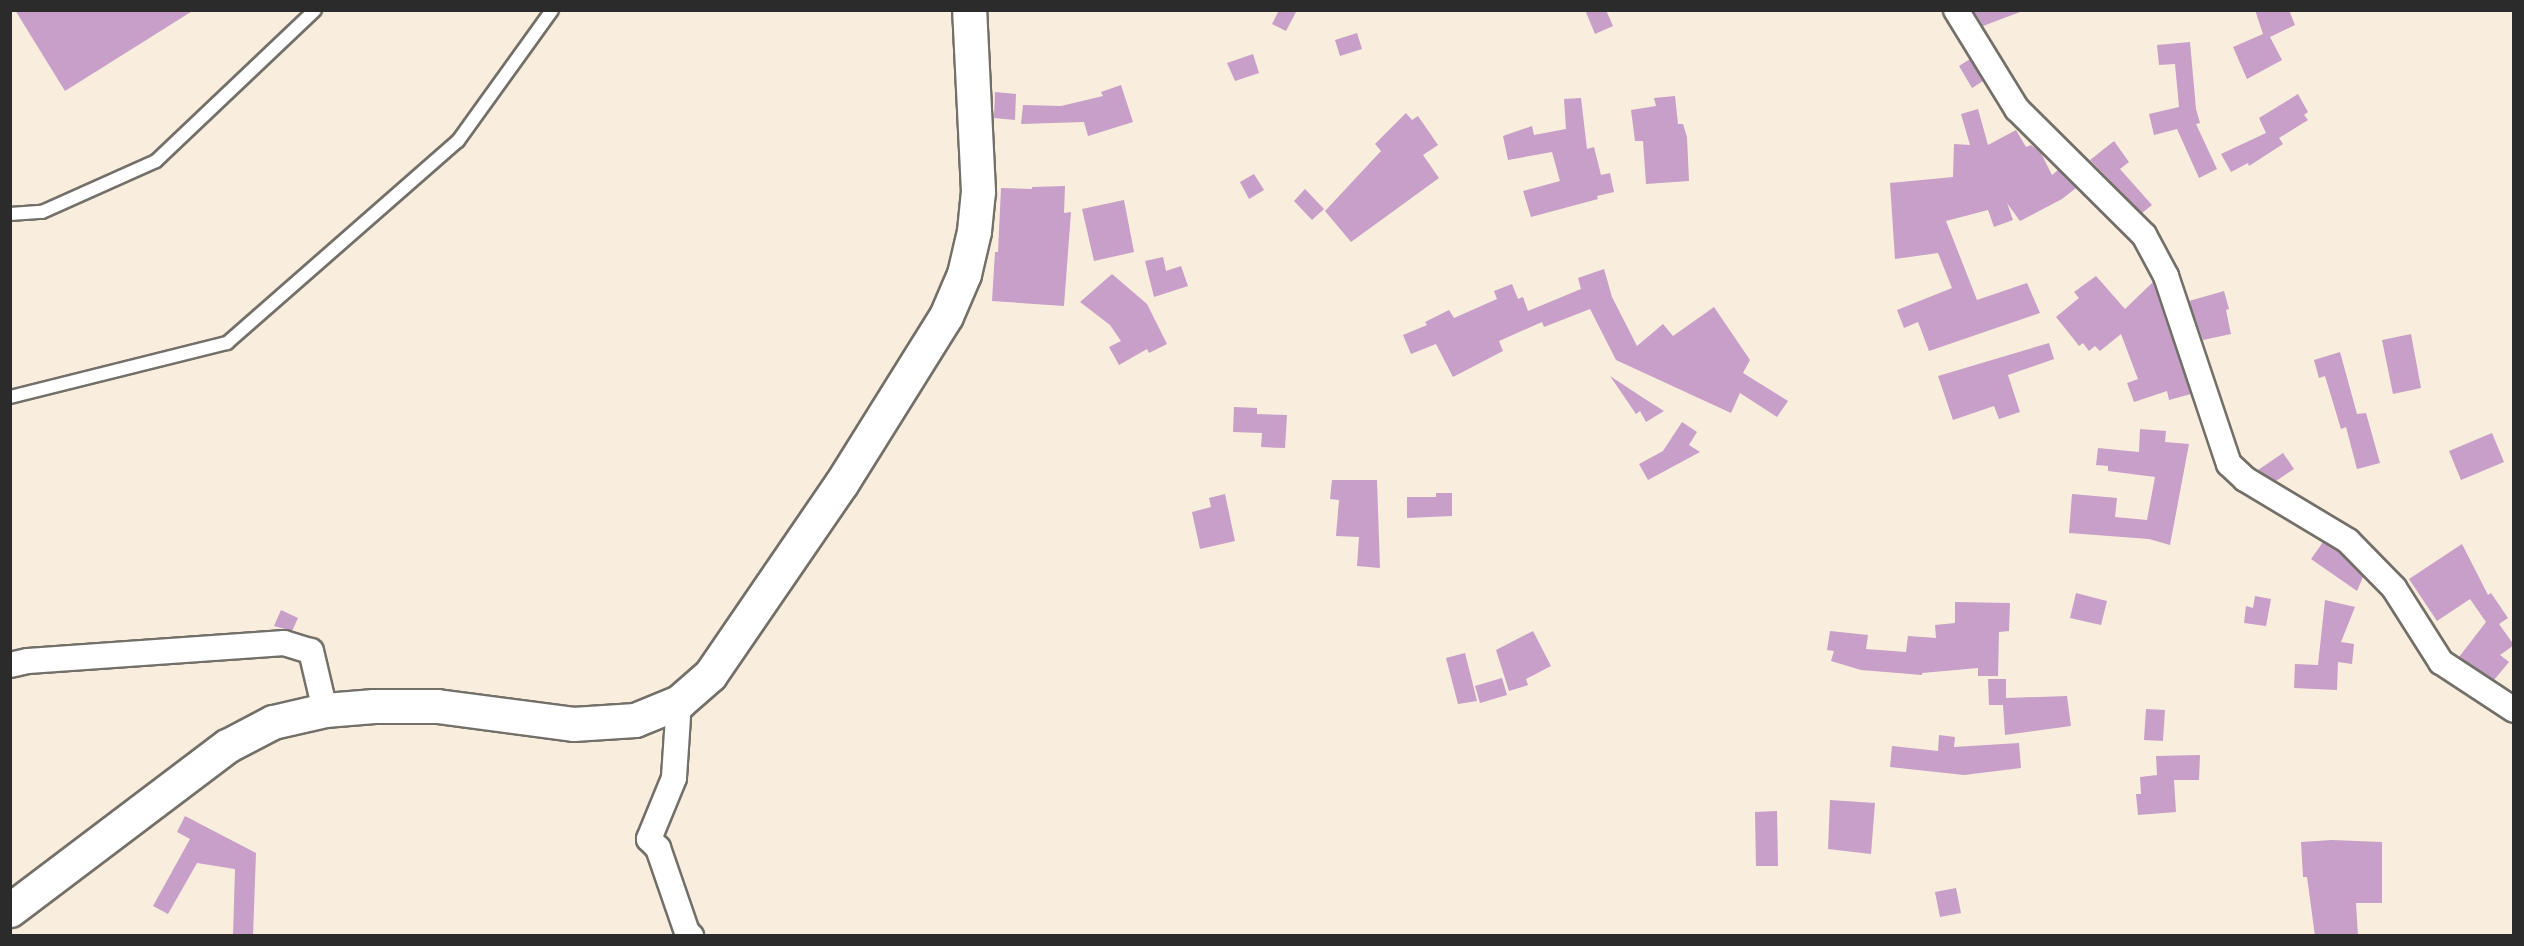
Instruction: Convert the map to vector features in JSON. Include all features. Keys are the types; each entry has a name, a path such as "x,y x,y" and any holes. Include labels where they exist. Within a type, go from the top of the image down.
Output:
{"main road":[{"path":"10,910 227,746 273,722 325,710 374,706 436,706 573,724 634,720 679,702 716,666 840,484 946,316 964,274 974,231 978,191 969,10"}],"street":[{"path":"1956,10 2017,109 2144,235 2166,276 2229,464 2245,479 2348,541 2394,588 2441,662 2514,710"},
{"path":"10,665 28,661 284,643 311,651 325,710"},
{"path":"679,702 674,778 649,839 658,848 687,932 691,936"}],"lane":[{"path":"10,214 42,212 156,160 315,10"},
{"path":"10,398 227,343 458,141 552,10"}],"building":[{"path":"15,10 194,10 65,91"},
{"path":"1279,10 1297,10 1286,31 1272,24"},
{"path":"1585,10 1606,10 1613,26 1595,34"},
{"path":"1973,10 2020,10 2020,12 1983,26"},
{"path":"2255,10 2289,10 2295,25 2270,37 2282,60 2247,79 2233,47 2263,34"},
{"path":"1357,33 1362,49 1340,56 1335,40"},
{"path":"2190,42 2196,109 2200,123 2196,124 2217,169 2199,178 2177,129 2154,135 2149,114 2179,107 2175,64 2159,65 2157,45"},
{"path":"1253,54 1259,73 1235,81 1227,63"},
{"path":"1970,59 1983,81 1972,88 1959,66"},
{"path":"1121,85 1133,122 1088,136 1084,122 1021,124 1023,105 1061,106 1103,96 1101,92"},
{"path":"995,92 1016,94 1015,120 994,118"},
{"path":"2298,94 2308,112 2304,115 2308,120 2279,138 2283,144 2249,166 2248,163 2231,172 2221,154 2266,133 2259,118"},
{"path":"1675,96 1678,124 1683,124 1687,137 1689,181 1646,184 1643,141 1635,141 1631,110 1656,106 1654,98"},
{"path":"1581,98 1587,149 1594,147 1601,175 1610,173 1614,192 1597,196 1598,199 1531,217 1523,191 1560,181 1552,152 1508,160 1503,136 1532,126 1534,135 1566,129 1564,99"},
{"path":"1978,109 1988,145 2016,130 2026,147 2031,145 2041,153 2052,175 2058,170 2076,188 2062,199 2020,221 2007,203 2013,220 1994,227 1988,210 1946,221 1977,300 2027,283 2040,313 1929,351 1918,322 1904,328 1897,310 1952,288 1938,253 1895,259 1890,183 1953,177 1954,144 1970,145 1961,114"},
{"path":"1406,113 1412,120 1418,116 1438,145 1423,155 1439,178 1351,242 1325,211 1381,151 1375,144"},
{"path":"2114,141 2129,162 2120,169 2152,205 2142,213 2090,160"},
{"path":"1254,174 1264,190 1249,199 1240,182"},
{"path":"1065,186 1064,213 1071,212 1064,306 992,301 995,252 998,252 1001,188 1032,189 1032,187"},
{"path":"1305,189 1324,209 1312,220 1294,201"},
{"path":"1124,200 1134,252 1094,261 1082,209"},
{"path":"1163,257 1166,271 1181,266 1188,286 1154,297 1145,261"},
{"path":"1604,269 1612,297 1637,346 1663,324 1673,336 1714,307 1750,360 1743,373 1788,401 1777,417 1740,393 1731,413 1616,360 1590,309 1544,327 1542,322 1499,341 1503,351 1453,377 1436,344 1411,354 1403,335 1427,325 1425,322 1449,310 1454,318 1497,299 1494,291 1512,284 1518,299 1523,297 1528,311 1581,289 1578,278"},
{"path":"1112,274 1147,304 1167,344 1149,353 1147,349 1119,365 1109,347 1121,341 1110,325 1080,302"},
{"path":"2096,276 2125,309 2153,282 2191,394 2169,400 2167,391 2134,402 2127,383 2138,379 2121,334 2100,351 2095,346 2089,351 2083,343 2079,346 2056,317 2079,298 2074,292"},
{"path":"2224,291 2229,309 2226,310 2231,334 2203,340 2189,301"},
{"path":"2411,334 2421,388 2393,394 2382,340"},
{"path":"2049,343 2054,359 2008,375 2020,412 1999,419 1994,406 1953,420 1938,376"},
{"path":"2340,352 2357,414 2366,413 2380,463 2357,469 2346,427 2341,429 2325,376 2319,378 2314,360"},
{"path":"1610,376 1664,411 1646,422 1640,411 1636,414"},
{"path":"1234,407 1257,408 1257,414 1287,415 1285,448 1261,447 1262,433 1233,432"},
{"path":"1682,422 1697,432 1689,445 1700,452 1648,480 1639,464 1663,451"},
{"path":"2140,429 2166,431 2165,442 2189,444 2170,545 2149,539 2069,533 2072,494 2117,498 2115,517 2147,520 2155,477 2108,471 2108,466 2096,465 2098,448 2139,452"},
{"path":"2492,433 2504,462 2461,480 2449,451"},
{"path":"2283,453 2294,469 2276,481 2258,470"},
{"path":"1332,480 1377,480 1380,568 1357,566 1359,537 1336,536 1339,500 1330,499"},
{"path":"1436,493 1452,493 1452,516 1407,518 1407,497 1436,497"},
{"path":"1225,494 1235,541 1200,549 1192,512 1211,507 1209,498"},
{"path":"2323,542 2339,552 2363,577 2357,591 2311,559"},
{"path":"2462,544 2488,595 2491,593 2508,618 2499,624 2514,645 2500,655 2509,662 2494,680 2459,657 2486,622 2470,599 2437,621 2409,579"},
{"path":"2076,593 2107,601 2101,625 2070,618"},
{"path":"2255,596 2271,599 2266,626 2244,623 2246,606 2253,608"},
{"path":"2325,600 2355,607 2341,642 2354,644 2352,664 2338,662 2337,690 2294,688 2295,664 2318,665"},
{"path":"1955,602 2010,603 2009,631 1999,632 1998,676 1978,676 1978,668 1922,673 1922,675 1861,670 1831,661 1834,651 1827,650 1830,631 1868,635 1866,649 1906,652 1908,636 1936,638 1935,625 1955,623"},
{"path":"281,610 298,618 292,631 274,626"},
{"path":"1533,631 1551,666 1526,679 1528,685 1509,691 1496,650"},
{"path":"1465,653 1477,701 1458,704 1446,658"},
{"path":"1502,678 1507,695 1480,703 1475,686"},
{"path":"1988,679 2006,679 2006,698 2067,696 2071,726 2005,735 2003,705 1989,705"},
{"path":"2146,709 2165,710 2163,741 2144,740"},
{"path":"1939,735 1955,737 1954,747 2019,743 2021,768 1964,775 1890,767 1892,746 1938,751"},
{"path":"2200,755 2199,780 2174,780 2176,812 2138,815 2136,794 2141,794 2140,777 2157,775 2156,756"},
{"path":"1830,800 1875,803 1871,854 1828,849"},
{"path":"1777,811 1778,866 1756,866 1755,812"},
{"path":"185,816 256,853 253,936 233,936 235,869 197,863 168,914 153,906 190,839 177,832"},
{"path":"2332,840 2382,842 2382,903 2356,903 2358,936 2315,936 2307,877 2303,877 2301,842"},
{"path":"1956,888 1961,913 1940,917 1935,892"}]}
